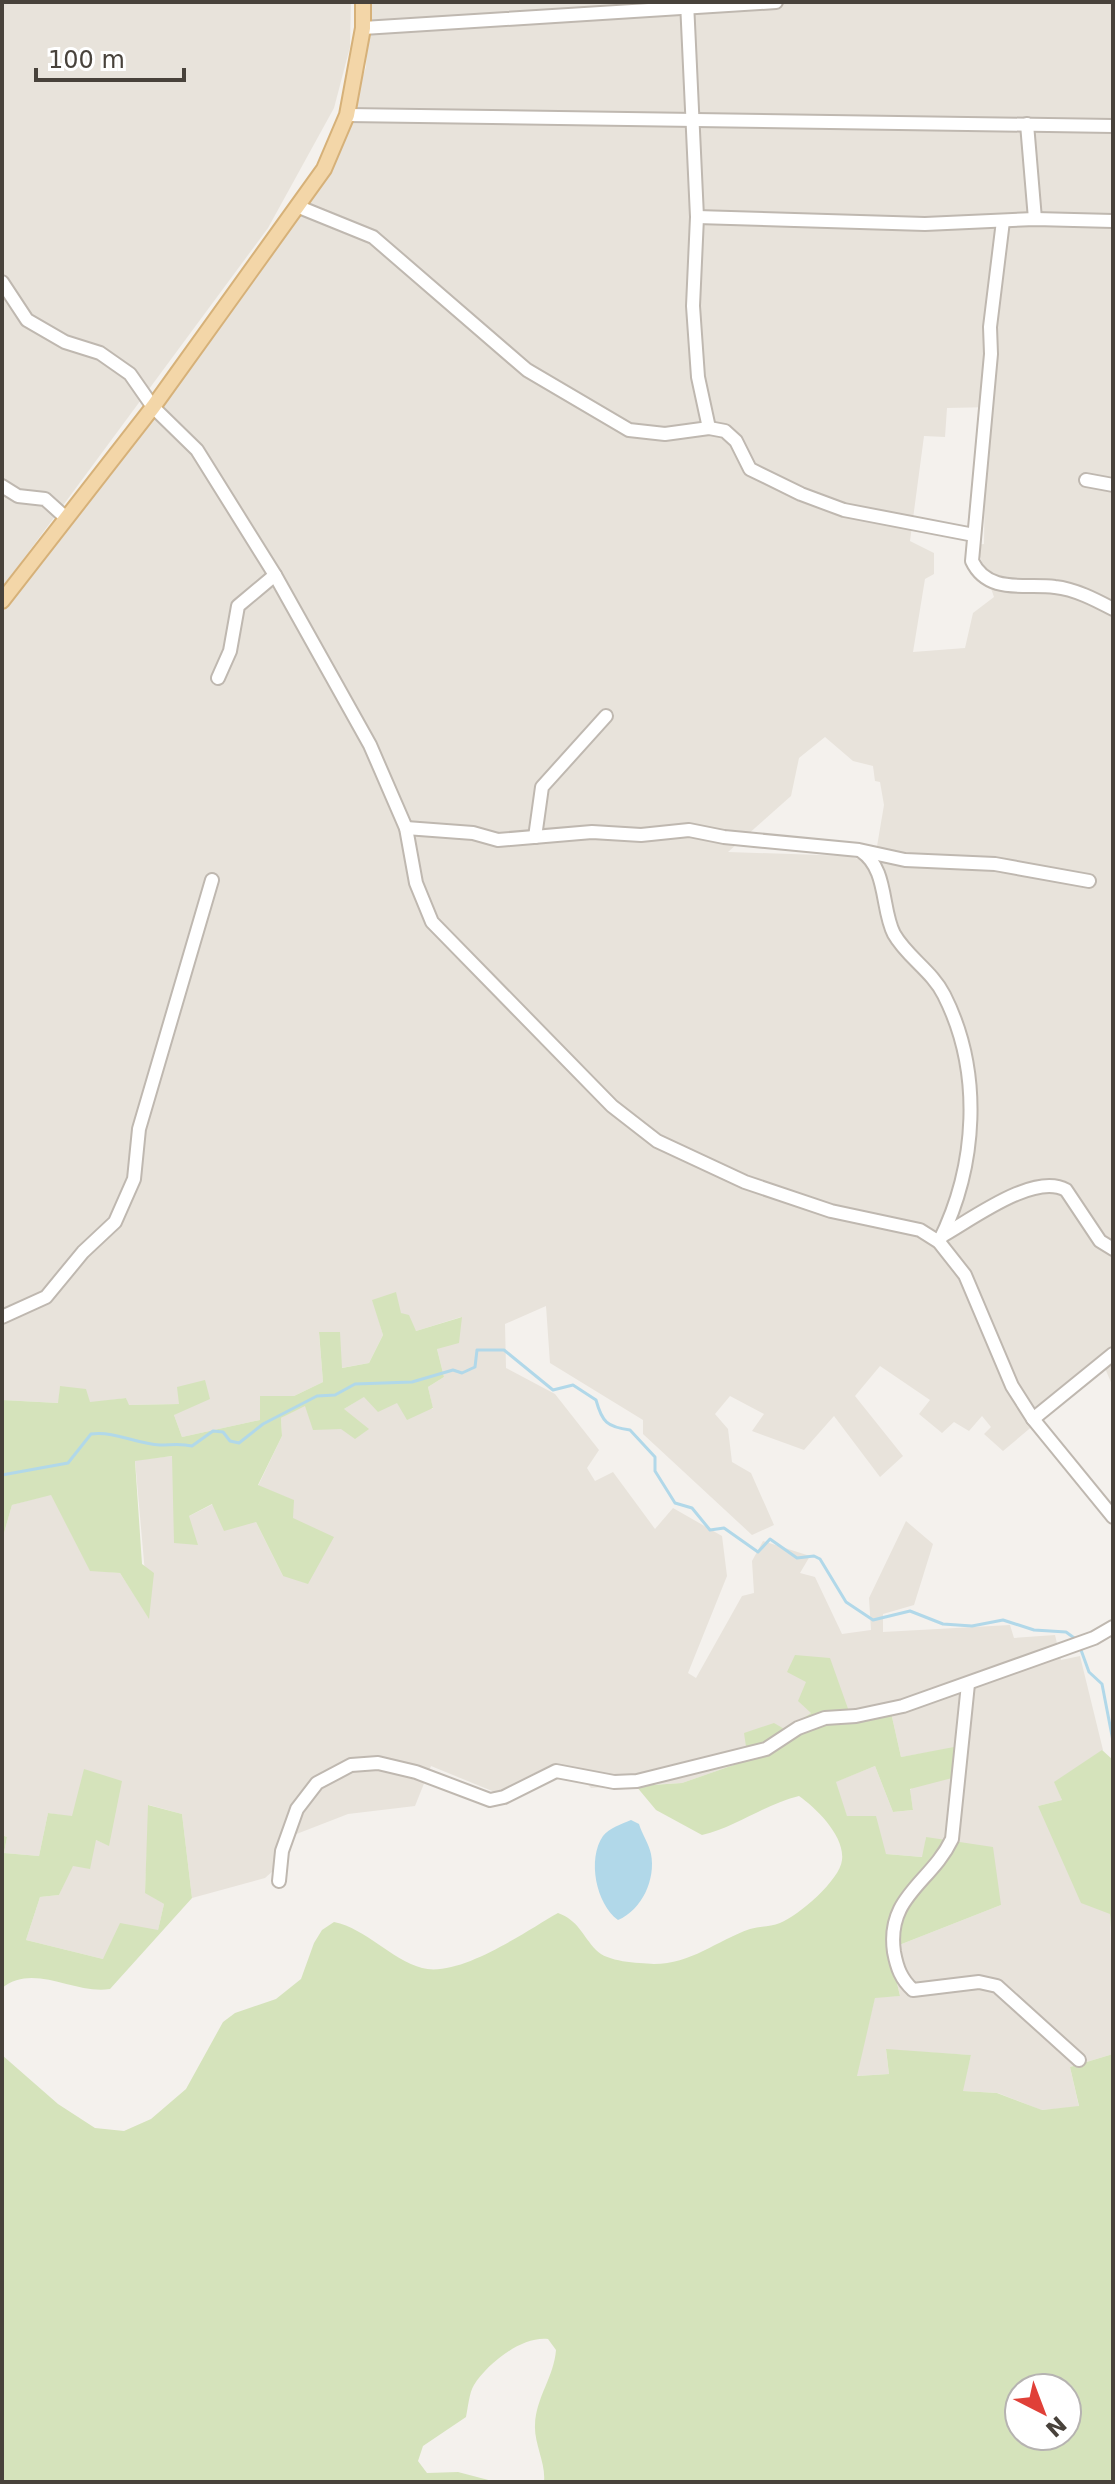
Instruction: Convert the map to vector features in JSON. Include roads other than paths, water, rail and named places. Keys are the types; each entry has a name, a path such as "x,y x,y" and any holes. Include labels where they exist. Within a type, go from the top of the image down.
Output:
{"main road":[{"path":"2,601 153,407 324,169 347,115 363,28 363,2"}],"street":[{"path":"363,28 687,4 776,2"},
{"path":"687,4 697,217 693,306 698,377 709,428"},
{"path":"347,115 1113,126"},
{"path":"1027,124 1035,219"},
{"path":"299,207 373,237 527,370 629,430 665,434 709,428 725,431 736,441 750,469 801,494 844,510 974,535"},
{"path":"697,217 925,224 1035,219 1113,221"},
{"path":"1003,221 990,327 991,354 972,561 976,570 1012,588 1054,586 1113,609"},
{"path":"2,282 27,320 65,342 100,353 130,374 153,407 197,450 275,575 370,745 406,828 416,883 432,922 639,1130 745,1182 831,1211 920,1230 941,1239 965,1275 1012,1386 1033,1419 1113,1517"},
{"path":"1086,480 1113,485"},
{"path":"2,486 18,496 45,499 65,517"},
{"path":"218,678 230,651 238,606 275,575"},
{"path":"535,837 542,787 606,716"},
{"path":"406,828 473,833 498,840 592,832 641,835 689,830 724,837 859,850 905,860 995,864 1089,881"},
{"path":"859,850 867,855 878,873 893,932 930,973 944,995 964,1044 970,1075 970,1141 956,1205 941,1239"},
{"path":"2,1317 46,1297 60,1285 83,1252 115,1222 134,1179 139,1129 212,880"},
{"path":"941,1239 1031,1187 1057,1186 1066,1190 1100,1241 1113,1249"},
{"path":"1033,1419 1113,1354"},
{"path":"279,1881 282,1851 297,1809 317,1783 351,1765 378,1763 416,1772 490,1800 504,1797 556,1771 614,1782 637,1781 766,1749 798,1728 825,1718 856,1716 903,1706 1113,1627"},
{"path":"968,1684 952,1839 944,1856 911,1889 896,1912 893,1940 897,1968 913,1990 979,1982 997,1986 1079,2060"}],"water":[{"path":"631,1820 639,1824 649,1846 651,1873 640,1901 618,1920 610,1913 599,1892 596,1857 603,1836"}],"waterway":[{"path":"2,1475 68,1463 91,1434 109,1434 151,1444 192,1446 213,1431 223,1432 230,1441 239,1443 263,1424 317,1396 335,1395 355,1384 412,1382 453,1370 462,1373 475,1367 477,1350 504,1350 553,1390 573,1385 596,1400 607,1422 630,1430 655,1457 655,1471 675,1503 692,1508 710,1530 724,1528 758,1552 770,1539 797,1558 814,1556 820,1559 846,1602 873,1620 910,1611 943,1624 972,1626 1003,1620 1034,1630 1066,1632 1077,1640"},
{"path":"1081,1650 1089,1672 1102,1684 1113,1741"}]}
